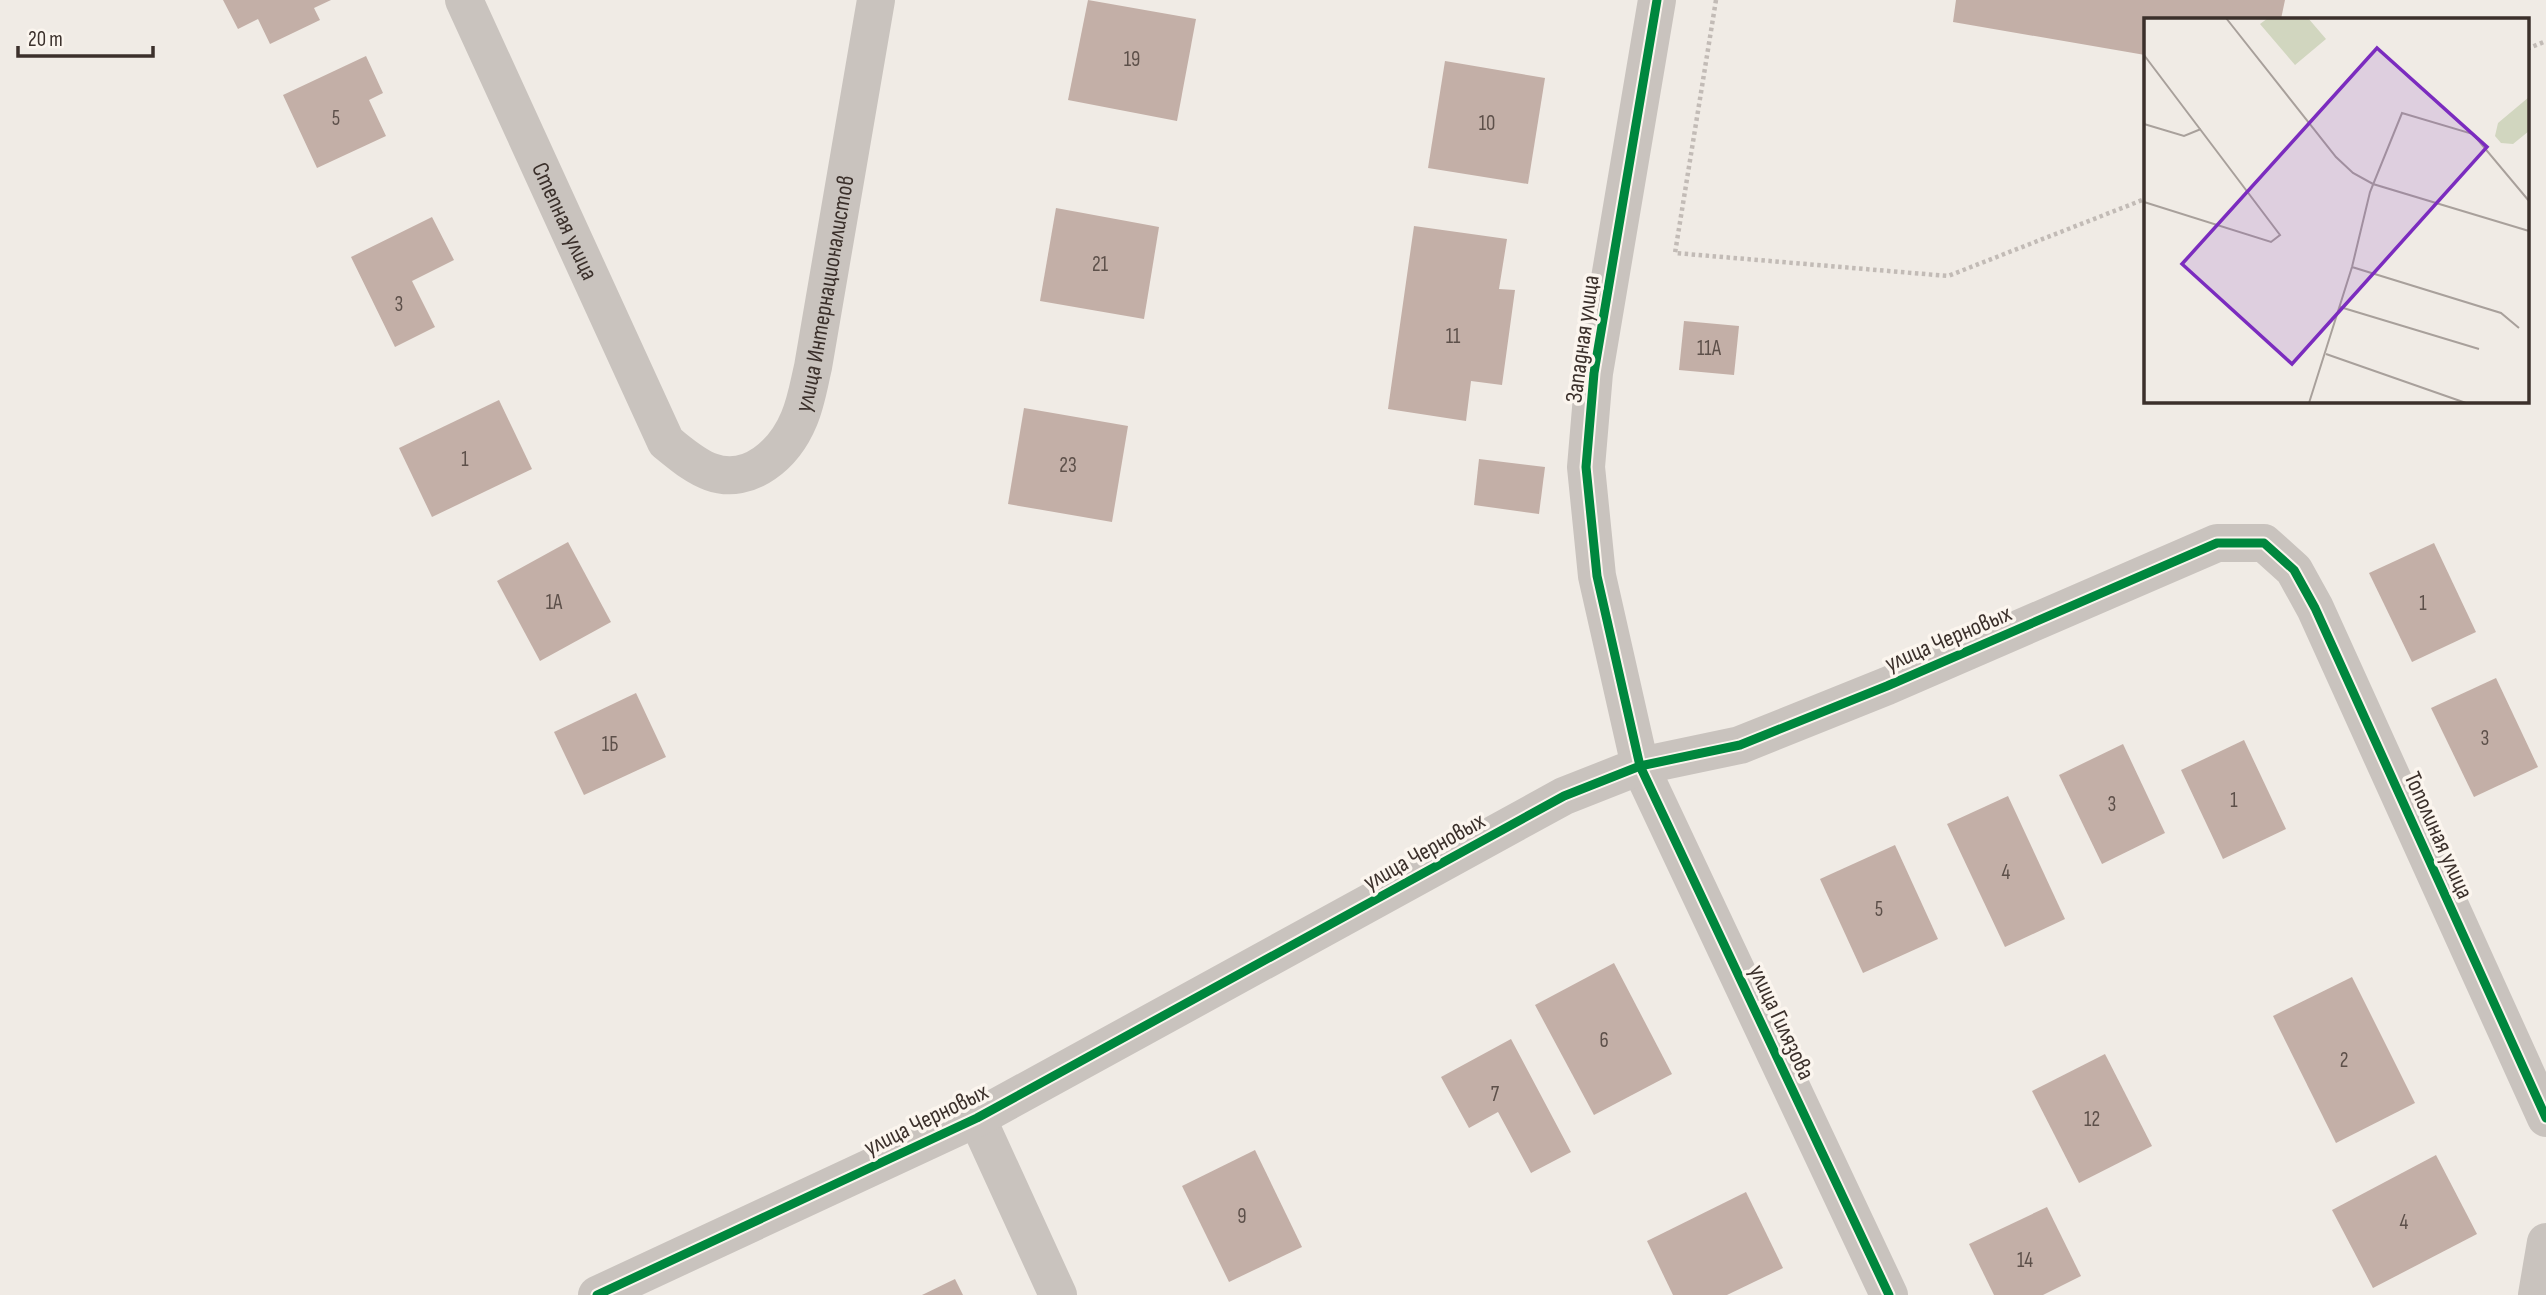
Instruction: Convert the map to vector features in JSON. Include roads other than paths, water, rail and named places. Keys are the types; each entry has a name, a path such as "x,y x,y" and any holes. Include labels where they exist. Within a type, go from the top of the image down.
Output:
{"street":[{"name":"Степная улица","path":"464,0 667,442"},
{"name":"улица Интернационалистов","path":"667,442 687,459 711,472 737,476 764,466 785,444 799,419 813,367 876,0"},
{"name":"Западная улица","path":"1640,766 1597,576 1586,467 1594,373 1657,0"},
{"name":"улица Черновых","path":"597,1295 649,1284 977,1118 1564,796 1640,766 1740,745 1887,686 2217,543 2264,543 2294,570"},
{"name":"Тополиная улица","path":"2294,570 2315,608 2546,1118"},
{"name":"улица Гилязова","path":"1640,766 1889,1295"},
{"path":"977,1118 1058,1295"},
{"path":"2537,1295 2546,1242"}]}
